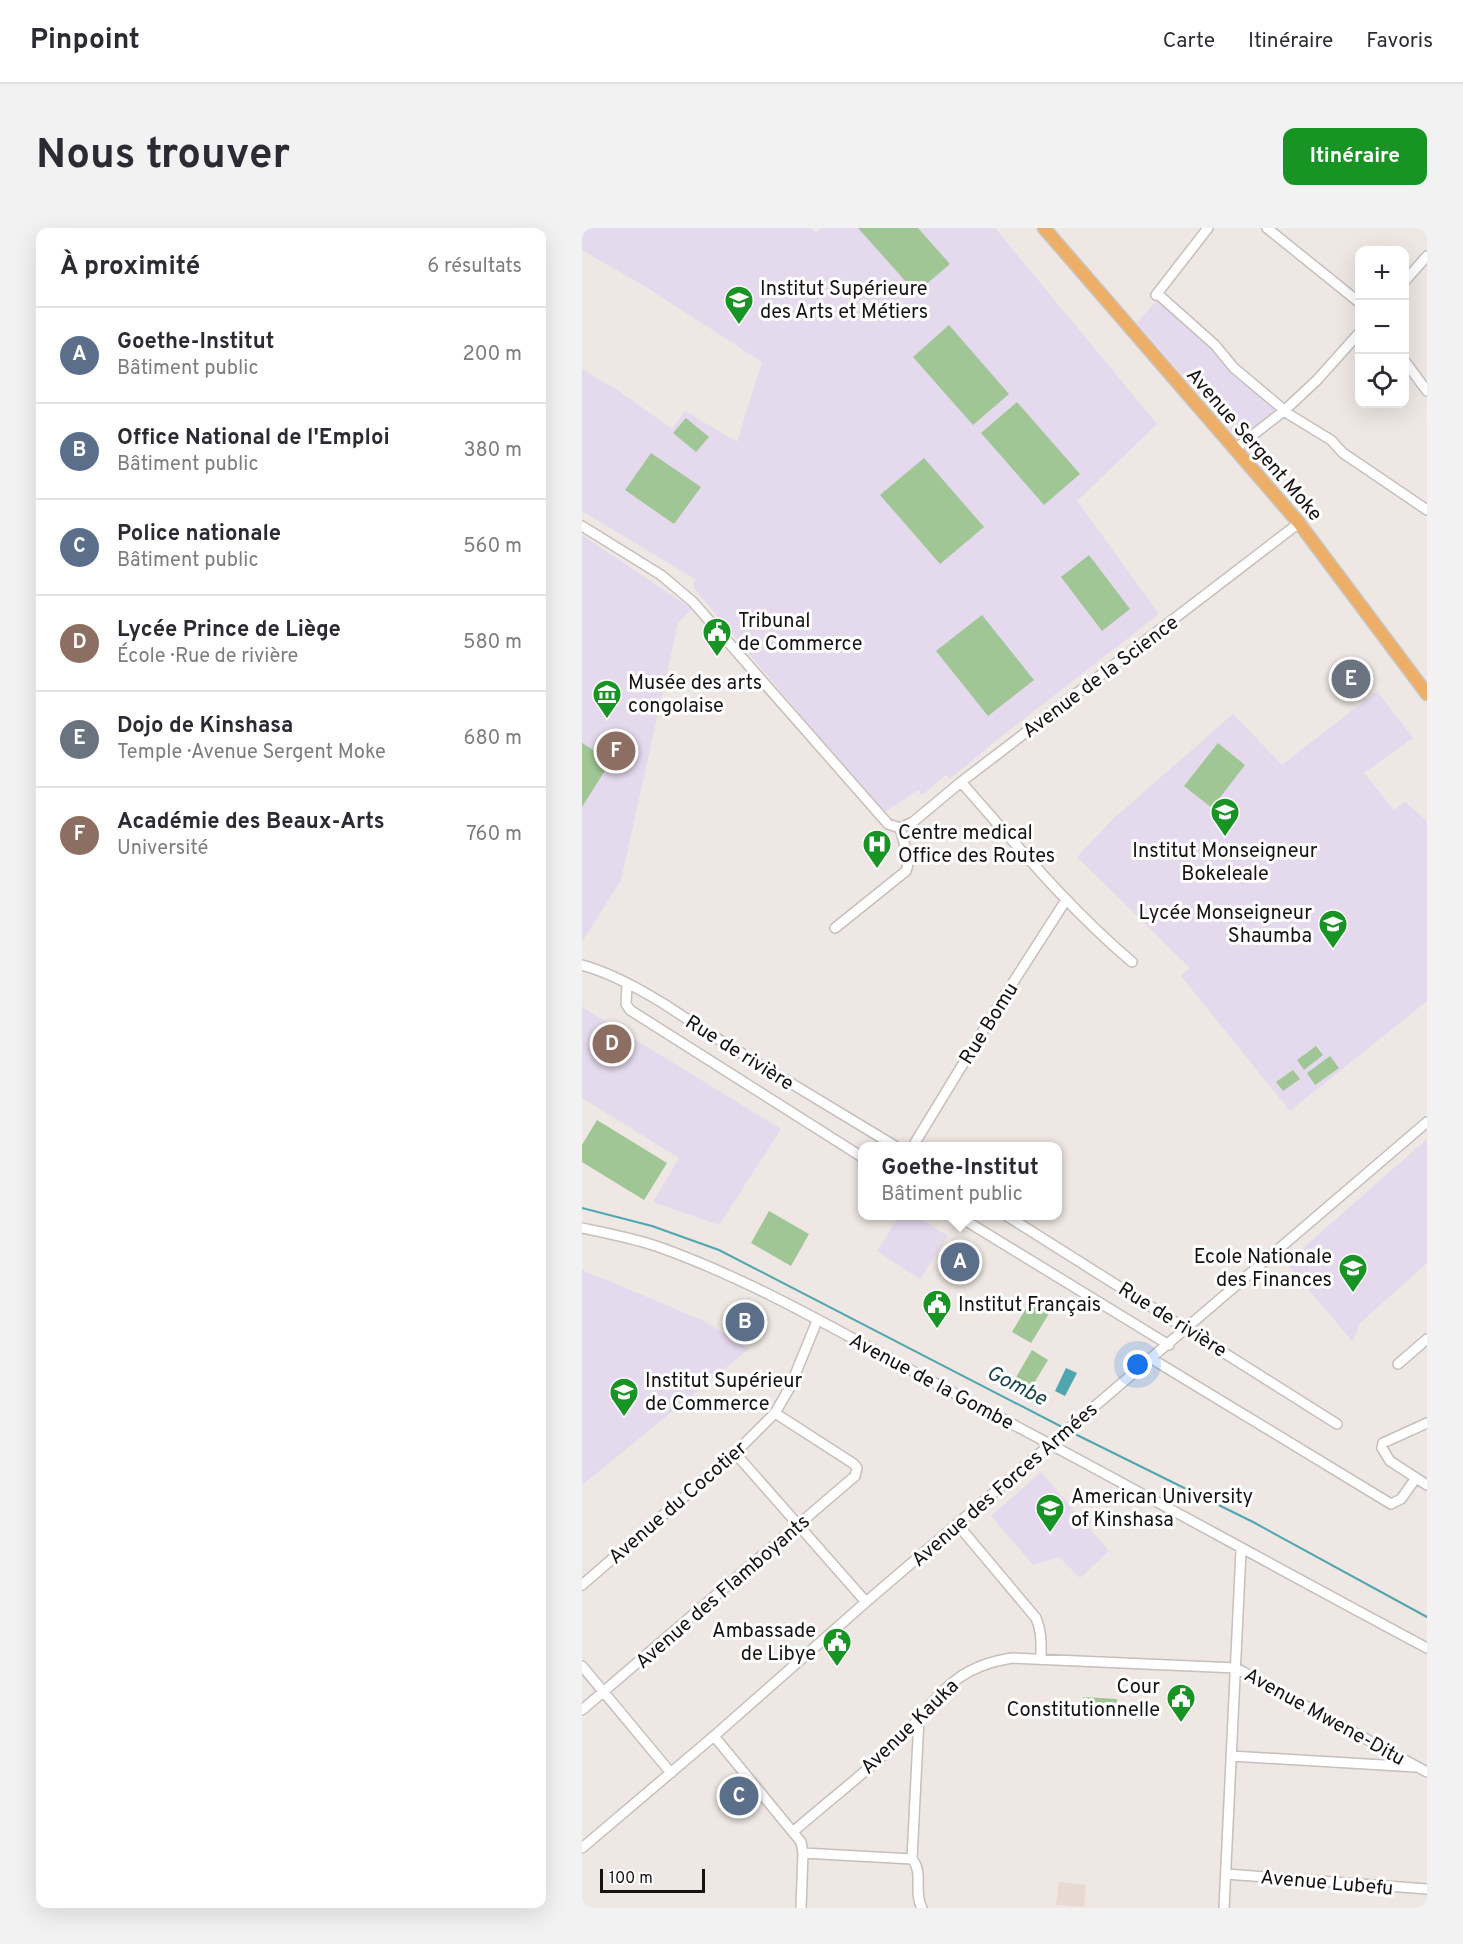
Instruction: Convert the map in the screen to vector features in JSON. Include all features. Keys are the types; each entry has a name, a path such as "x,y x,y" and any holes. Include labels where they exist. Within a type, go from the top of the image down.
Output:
{"main road":[{"name":"Avenue Sergent Moke","path":"1044,228 1299,524 1427,693"}],"street":[{"path":"1208,228 1156,295 1160,296 1215,345 1234,369 1290,415 1331,440 1343,453 1427,510"},
{"path":"1267,228 1355,300"},
{"path":"1409,276 1427,256"},
{"path":"1235,449 1285,410 1317,380 1355,337"},
{"path":"1409,367 1427,391"},
{"name":"Avenue de la Science","path":"900,828 913,822 961,782 1299,524"},
{"path":"582,526 662,575 693,602 888,824 900,828 909,861 906,871 835,928"},
{"path":"961,782 1066,900 1099,934 1132,962"},
{"name":"Rue Bomu","path":"915,1142 1066,900"},
{"name":"Rue de rivière","path":"582,964 609,974 683,1016 887,1142"},
{"path":"627,984 626,1004 630,1011 858,1154"},
{"name":"Avenue des Forces Armées","path":"582,1848 1427,1122"},
{"path":"966,1220 1169,1345"},
{"name":"Rue de rivière","path":"1015,1220 1337,1424"},
{"name":"Avenue de la Gombe","path":"582,1228 654,1245 762,1291 1052,1444 1241,1550 1427,1648"},
{"name":"Avenue du Cocotier","path":"582,1585 735,1453 775,1413 790,1387 818,1321"},
{"path":"1398,1364 1427,1339"},
{"path":"1152,1359 1391,1504 1401,1499 1416,1478"},
{"name":"Avenue des Flamboyants","path":"582,1710 855,1476 857,1468 854,1464 775,1413"},
{"path":"1427,1423 1383,1443 1384,1454 1390,1461 1427,1485"},
{"path":"735,1453 866,1602"},
{"path":"958,1525 1036,1618 1040,1627 1041,1659"},
{"path":"1224,1908 1241,1550"},
{"name":"Avenue Kauka","path":"794,1831 893,1746 949,1685 964,1673 992,1661 1012,1658 1041,1659"},
{"name":"Avenue Mwene-Ditu","path":"1041,1659 1236,1668 1423,1770"},
{"path":"582,1666 671,1773"},
{"path":"919,1718 912,1859 917,1865 918,1899 922,1908"},
{"path":"714,1736 801,1842 803,1853 801,1908"},
{"path":"1231,1756 1423,1770"},
{"path":"803,1853 912,1859"},
{"name":"Avenue Lubefu","path":"1226,1874 1427,1889"}],"shaded area":[{"path":"582,228 811,228 816,233 821,228 995,228 1157,424 1077,501 1159,614 950,779 946,775 922,795 918,790 883,813 693,587 695,579 582,511 582,369 620,392 672,429 685,411 737,442 762,362 646,287 582,250"},
{"path":"1159,298 1279,409 1240,441 1137,323"},
{"path":"582,535 692,609 678,623 621,880 582,942"},
{"path":"1377,691 1413,738 1364,773 1394,810 1405,802 1427,821 1427,1001 1290,1111 1181,976 1190,968 1077,857 1113,819 1233,714 1282,765"},
{"path":"582,1007 781,1129 719,1225 653,1202 679,1158 582,1098"},
{"name":"Ecole Nationale des Finances","path":"1427,1139 1427,1263 1360,1323 1353,1342 1286,1263"},
{"path":"896,1220 922,1220 948,1236 920,1279 877,1251"},
{"name":"Institut Supérieur de Commerce","path":"582,1270 702,1320 749,1349 582,1485"},
{"name":"American University of Kinshasa","path":"1041,1472 1109,1551 1080,1578 1059,1557 1033,1565 991,1516"},
{"path":"1059,1882 1086,1885 1084,1907 1056,1905"}],"green space":[{"path":"858,228 918,228 950,264 916,293"},
{"path":"949,325 1009,394 973,425 913,357"},
{"path":"1017,402 1080,474 1044,505 981,433"},
{"path":"686,418 709,437 696,452 673,433"},
{"path":"651,453 701,487 674,524 625,490"},
{"path":"924,458 984,527 940,564 880,495"},
{"path":"1089,555 1130,609 1102,631 1061,577"},
{"path":"982,615 1034,680 988,716 936,651"},
{"path":"582,743 611,761 582,807"},
{"path":"1218,743 1245,765 1212,808 1184,786"},
{"path":"1316,1046 1323,1055 1304,1070 1297,1060"},
{"path":"1330,1056 1339,1068 1315,1085 1307,1073"},
{"path":"1293,1070 1300,1079 1283,1091 1276,1082"},
{"path":"597,1120 667,1163 644,1200 582,1162 582,1145"},
{"path":"769,1211 809,1234 791,1266 751,1243"},
{"path":"1031,1300 1050,1312 1031,1343 1012,1332"},
{"path":"1032,1350 1048,1360 1031,1388 1015,1379"},
{"path":"1083,1697 1117,1699 1116,1717 1082,1714"}],"water":[{"path":"1066,1368 1077,1373 1065,1396 1055,1391"}],"waterway":[{"name":"Gombe","path":"582,1208 652,1226 719,1250 1064,1428"},
{"name":"Gombe","path":"1071,1432 1253,1522 1427,1617"}],"place":[{"name":"Institut Supérieure des Arts et Métiers","path":"739,326"},
{"name":"Tribunal de Commerce","path":"717,658"},
{"name":"Dojo de Kinshasa","path":"1351,679"},
{"name":"Musée des arts congolaise","path":"607,720"},
{"name":"Académie des Beaux-Arts","path":"616,751"},
{"name":"Institut Monseigneur Bokeleale","path":"1225,838"},
{"name":"Centre medical Office des Routes","path":"877,870"},
{"name":"Lycée Monseigneur Shaumba","path":"1333,950"},
{"name":"Lycée Prince de Liège","path":"612,1044"},
{"name":"Goethe-Institut","path":"960,1262"},
{"name":"Ecole Nationale des Finances","path":"1353,1294"},
{"name":"Office National de l'Emploi","path":"745,1322"},
{"name":"Institut Français","path":"937,1330"},
{"name":"Institut Supérieur de Commerce","path":"624,1418"},
{"name":"American University of Kinshasa","path":"1050,1534"},
{"name":"Ambassade de Libye","path":"837,1668"},
{"name":"Cour Constitutionnelle","path":"1181,1724"},
{"name":"Police nationale","path":"739,1796"}]}
